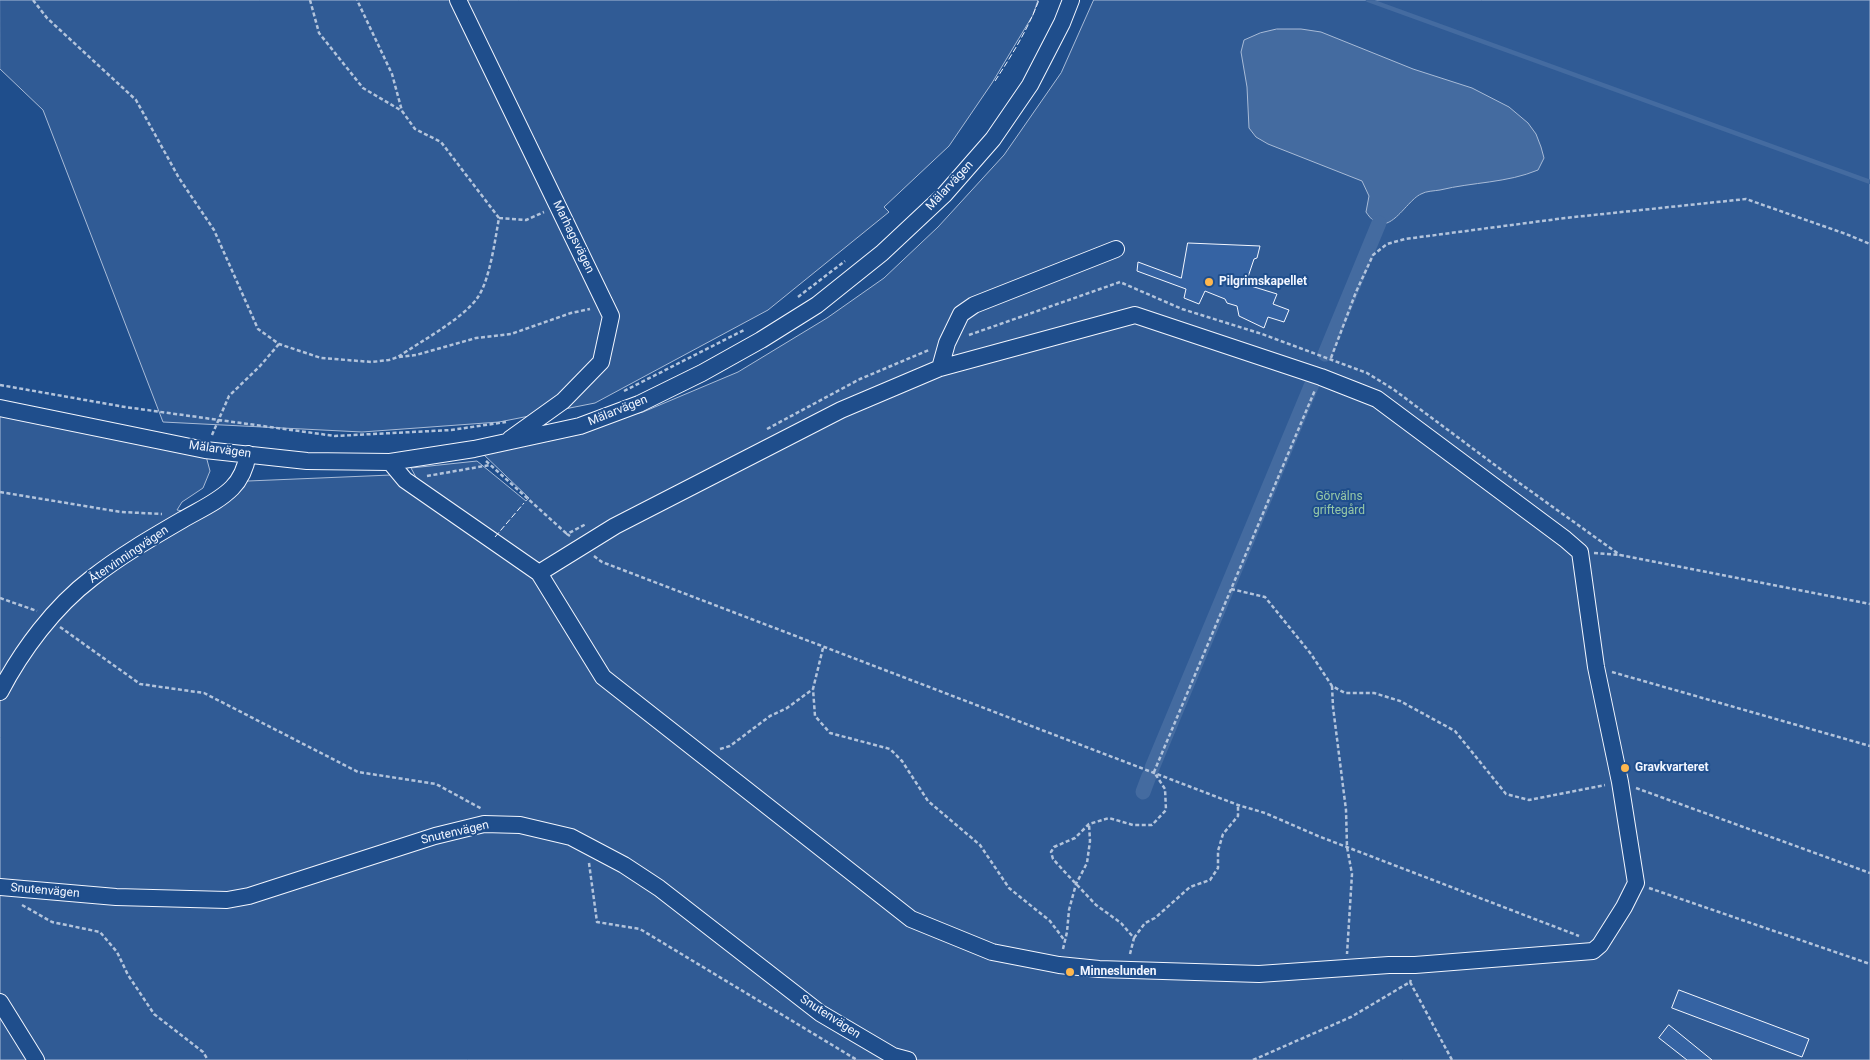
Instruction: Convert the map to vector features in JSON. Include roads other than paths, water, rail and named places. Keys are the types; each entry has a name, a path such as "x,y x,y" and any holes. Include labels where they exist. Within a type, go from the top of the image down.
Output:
{"street":[{"name":"Marhagsvägen","path":"458,0 611,316 601,362 563,401 502,444"},
{"name":"Mälarvägen","path":"0,408 205,450 307,461 390,462 502,444 580,426 638,404 711,368 817,305 882,252 944,195 993,139 1030,85 1062,23 1071,0"},
{"path":"940,368 947,343 961,314 974,306 1116,249"},
{"path":"390,462 405,480 539,573 602,677 912,919 992,952 1059,965 1099,969 1259,974 1593,951 1600,945 1624,907 1636,883 1620,782 1596,667 1580,552 1377,399 1321,377 1135,315 940,368 841,410 615,526 539,573"},
{"name":"Återvinningvägen","path":"0,692 15,664 49,620 91,578 140,545 217,500 234,486 246,466 248,454"},
{"name":"Snutenvägen","path":"0,887 116,897 227,900 249,896 435,836 484,824 520,824 571,837 624,865 660,888 820,1014 893,1056 908,1060"},
{"path":"0,1002 36,1060"}],"waterway":[{"path":"1368,0 1870,182"},
{"path":"1325,354 1379,223"},
{"path":"1152,768 1312,384"},
{"path":"1143,792 1149,776"}],"place":[{"name":"Pilgrimskapellet","path":"1209,282"},
{"name":"Gravkvarteret","path":"1625,768"},
{"name":"Minneslunden","path":"1070,972"}],"park label":[{"name":"Görvälns griftegård","path":"1339,504"}]}
